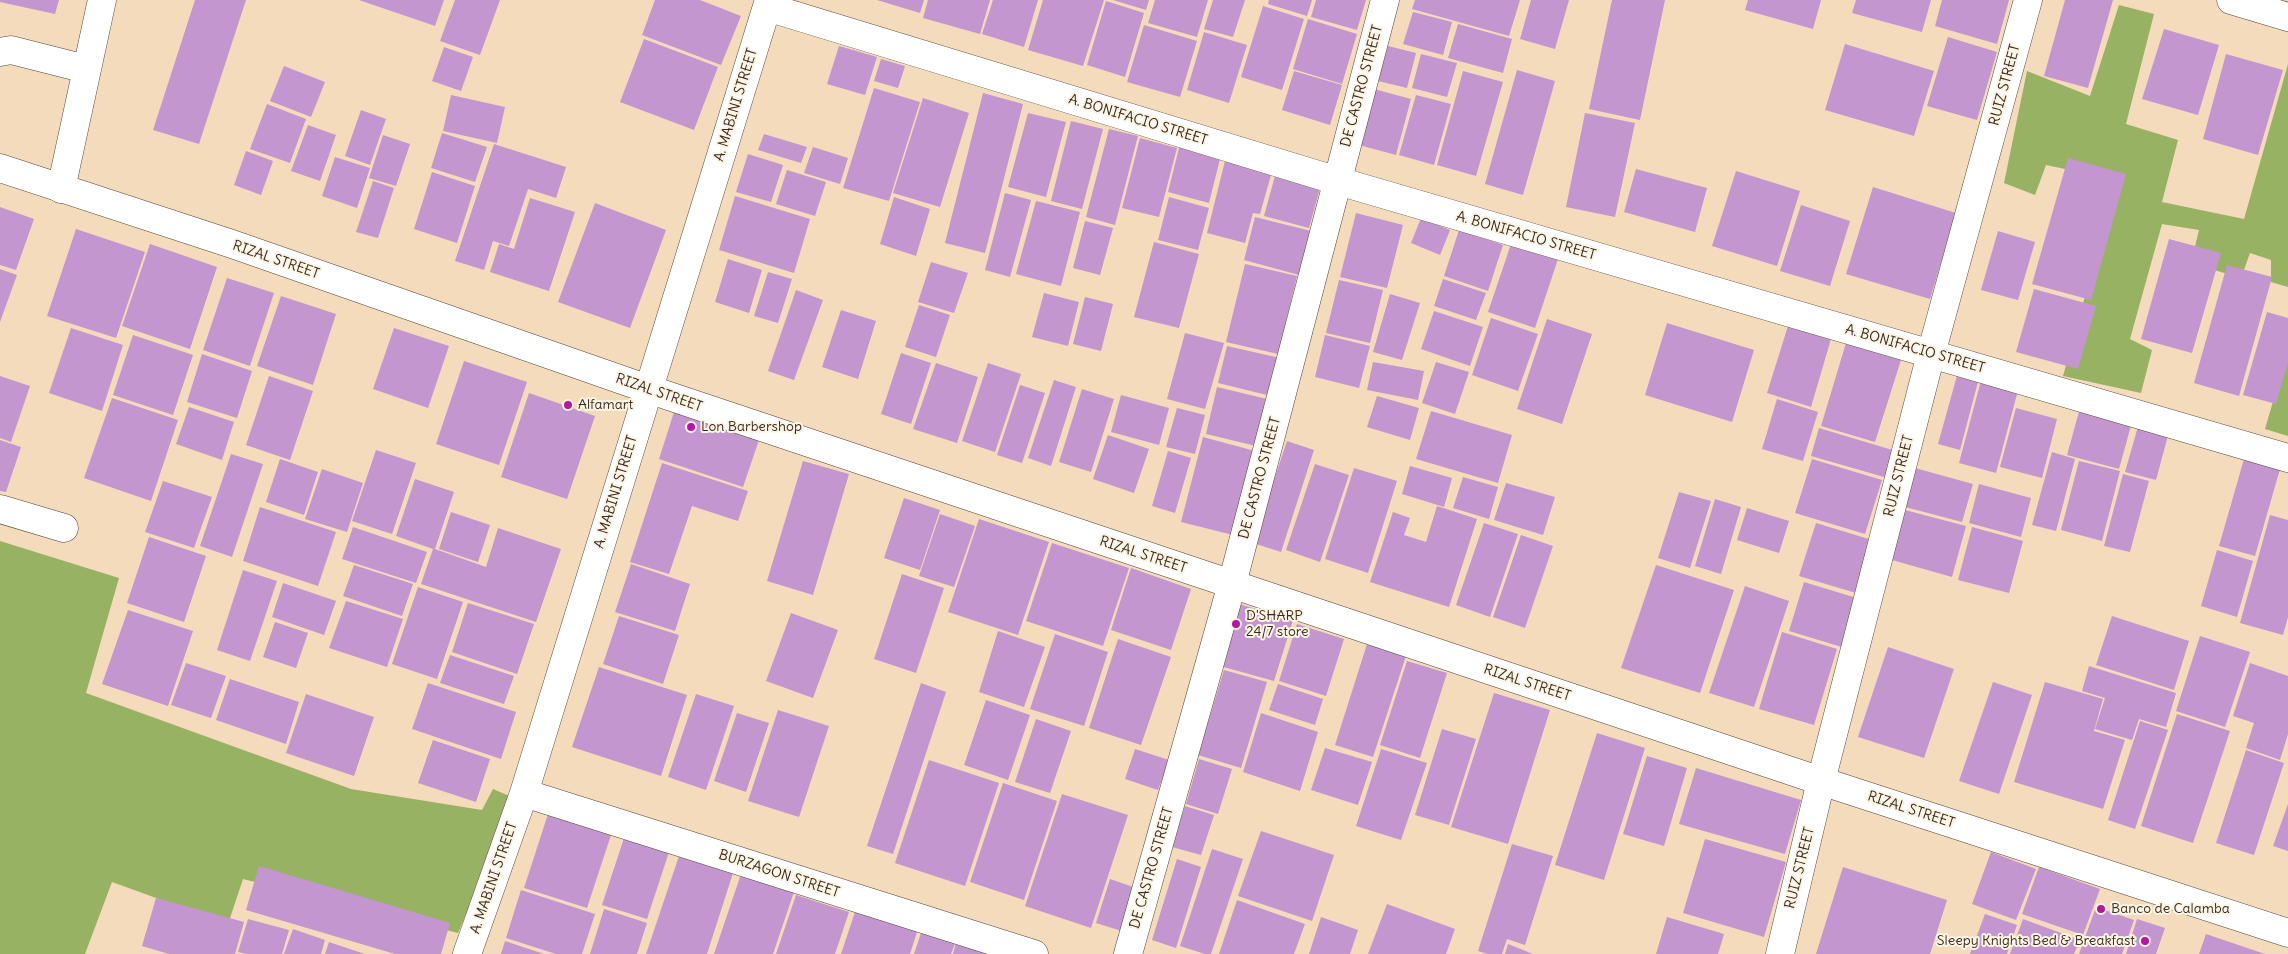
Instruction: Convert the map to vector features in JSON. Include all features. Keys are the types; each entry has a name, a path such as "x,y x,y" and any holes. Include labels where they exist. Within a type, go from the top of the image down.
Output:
{"street":[{"path":"61,188 102,0"},
{"name":"DE CASTRO STREET","path":"1128,954 1232,584 1384,0"},
{"name":"RUIZ STREET","path":"1780,954 1931,354 2028,0"},
{"path":"2231,0 2288,17"},
{"name":"A. BONIFACIO STREET","path":"768,3 1338,181 2288,458"},
{"name":"A. MABINI STREET","path":"467,954 524,793 768,3"},
{"path":"0,52 11,50 86,69"},
{"name":"RIZAL STREET","path":"0,168 232,244 648,389 1822,781 2288,933"},
{"path":"0,509 64,528"},
{"name":"BURZAGON STREET","path":"524,793 1034,954"}],"green space":[{"path":"2119,5 2154,14 2126,124 2178,140 2162,202 2244,219 2288,64 2288,287 2271,282 2271,260 2250,253 2241,278 2191,263 2199,230 2162,224 2130,339 2152,350 2141,393 2063,376 2117,180 2046,165 2035,195 2004,183 2027,71 2090,96"},
{"path":"2288,350 2288,436 2265,429"},
{"path":"0,541 119,578 86,693 351,789 482,810 493,789 514,798 458,933 243,879 228,924 112,882 85,954 0,954"}],"building":[{"path":"0,0 59,0 55,14 0,2"},
{"path":"195,0 246,0 199,144 153,130"},
{"path":"359,0 444,0 435,26"},
{"path":"455,0 500,0 480,55 440,41"},
{"path":"655,0 700,0 741,16 721,65 642,35"},
{"path":"877,0 924,0 920,13"},
{"path":"928,0 990,0 980,34 923,18"},
{"path":"993,0 1038,0 1024,47 982,34"},
{"path":"1043,0 1104,0 1083,66 1028,50"},
{"path":"1113,0 1149,0 1146,10"},
{"path":"1155,0 1208,0 1197,37 1148,23"},
{"path":"1213,0 1245,0 1233,37 1204,29"},
{"path":"1269,0 1312,0 1307,16 1268,4"},
{"path":"1316,0 1366,0 1357,30 1311,17"},
{"path":"1415,0 1520,0 1509,36 1412,9"},
{"path":"1531,0 1569,0 1555,49 1520,39"},
{"path":"1612,0 1665,0 1640,120 1589,109"},
{"path":"1748,0 1821,0 1813,29 1745,10"},
{"path":"1856,0 1931,0 1922,32 1852,13"},
{"path":"1942,0 2009,0 1997,44 1935,26"},
{"path":"2065,0 2113,0 2088,88 2044,76"},
{"path":"1106,1 1144,13 1125,77 1087,65"},
{"path":"1263,6 1304,19 1282,90 1241,77"},
{"path":"1413,12 1452,22 1443,55 1403,44"},
{"path":"1308,19 1357,34 1342,84 1293,69"},
{"path":"1458,24 1512,39 1503,73 1448,58"},
{"path":"1144,25 1197,41 1180,97 1127,82"},
{"path":"2164,29 2219,45 2198,115 2142,99"},
{"path":"1204,32 1247,45 1229,103 1187,90"},
{"path":"1948,37 1997,52 1977,120 1927,106"},
{"path":"644,39 718,67 694,130 620,102"},
{"path":"1845,44 1934,71 1914,136 1825,110"},
{"path":"839,46 877,57 865,95 827,84"},
{"path":"1388,46 1416,53 1407,88 1378,81"},
{"path":"444,47 473,57 461,91 432,81"},
{"path":"1421,54 1457,63 1447,97 1412,88"},
{"path":"2226,54 2283,70 2258,155 2203,139"},
{"path":"881,59 905,66 898,88 874,81"},
{"path":"284,66 325,82 311,117 270,101"},
{"path":"1517,70 1555,81 1523,195 1485,184"},
{"path":"1294,71 1342,85 1330,125 1282,110"},
{"path":"1463,71 1503,82 1476,176 1437,165"},
{"path":"874,88 920,102 889,201 843,188"},
{"path":"1374,89 1411,99 1396,155 1359,145"},
{"path":"983,93 1023,104 985,253 945,243"},
{"path":"451,95 505,107 497,143 443,131"},
{"path":"1416,95 1451,104 1434,165 1399,155"},
{"path":"923,98 969,113 940,207 893,193"},
{"path":"267,104 306,119 290,163 250,149"},
{"path":"361,110 386,119 370,165 345,156"},
{"path":"1028,113 1066,122 1046,197 1008,187"},
{"path":"1585,113 1635,123 1615,217 1566,207"},
{"path":"1071,121 1103,129 1082,209 1051,201"},
{"path":"308,125 336,135 320,181 291,171"},
{"path":"1109,129 1138,136 1115,225 1086,217"},
{"path":"442,133 487,147 475,182 431,168"},
{"path":"764,134 807,147 801,163 758,150"},
{"path":"383,135 410,144 396,186 369,178"},
{"path":"1140,138 1177,148 1159,217 1122,208"},
{"path":"494,144 566,167 556,198 528,189 509,246 493,241 484,270 455,261"},
{"path":"1180,144 1221,155 1209,203 1168,192"},
{"path":"813,147 848,158 840,184 804,173"},
{"path":"246,151 273,161 261,195 234,185"},
{"path":"748,154 783,165 771,202 736,192"},
{"path":"335,157 370,168 357,208 322,196"},
{"path":"1226,157 1273,168 1260,214 1253,213 1245,243 1207,233"},
{"path":"2068,158 2126,174 2091,300 2032,284"},
{"path":"1278,165 1323,177 1309,228 1264,216"},
{"path":"1636,169 1707,188 1695,232 1624,212"},
{"path":"787,170 826,182 815,216 776,204"},
{"path":"1736,171 1800,191 1777,266 1712,246"},
{"path":"432,172 475,186 457,243 414,229"},
{"path":"373,181 394,188 378,238 356,232"},
{"path":"1873,187 1956,213 1930,299 1846,274"},
{"path":"1005,193 1031,200 1010,277 985,270"},
{"path":"735,196 810,219 794,273 719,250"},
{"path":"894,197 930,209 916,256 880,244"},
{"path":"1169,197 1209,208 1198,250 1158,240"},
{"path":"530,198 575,212 549,291 490,272 499,244 514,249"},
{"path":"1036,201 1080,212 1061,286 1016,274"},
{"path":"595,203 666,230 630,328 558,302"},
{"path":"1801,205 1850,221 1830,286 1780,271"},
{"path":"0,207 34,219 16,270 0,265"},
{"path":"1356,213 1403,225 1387,288 1340,277"},
{"path":"1255,217 1311,231 1299,275 1244,260"},
{"path":"1421,218 1450,230 1440,255 1411,243"},
{"path":"1085,221 1113,228 1100,275 1073,268"},
{"path":"76,229 145,252 116,338 47,316"},
{"path":"1459,230 1503,245 1488,291 1444,276"},
{"path":"1998,231 2035,242 2018,300 1981,290"},
{"path":"2169,239 2221,253 2192,353 2141,339"},
{"path":"1154,242 1199,254 1179,328 1134,317"},
{"path":"150,244 217,267 190,349 122,326"},
{"path":"1511,244 1558,259 1535,328 1488,312"},
{"path":"728,259 762,270 749,313 715,302"},
{"path":"931,262 968,273 954,313 918,302"},
{"path":"1245,264 1297,276 1278,354 1226,342"},
{"path":"2227,265 2272,277 2239,396 2194,383"},
{"path":"0,269 17,275 0,322"},
{"path":"768,272 792,279 778,323 754,316"},
{"path":"227,278 274,293 250,366 203,350"},
{"path":"1443,279 1486,293 1476,320 1434,306"},
{"path":"1339,280 1383,290 1370,343 1326,333"},
{"path":"2034,289 2096,306 2078,369 2016,352"},
{"path":"796,290 823,300 794,380 768,371"},
{"path":"1044,293 1079,302 1068,346 1032,337"},
{"path":"1390,294 1420,303 1402,360 1373,352"},
{"path":"281,296 336,314 313,385 257,366"},
{"path":"1085,297 1113,304 1101,351 1073,344"},
{"path":"919,305 950,315 936,357 905,347"},
{"path":"841,310 876,321 858,379 822,367"},
{"path":"1434,311 1483,327 1470,366 1421,349"},
{"path":"2267,312 2288,318 2288,362 2276,404 2243,395"},
{"path":"1491,318 1538,334 1518,391 1472,375"},
{"path":"1547,319 1592,334 1562,424 1517,409"},
{"path":"1667,323 1754,350 1732,422 1645,395"},
{"path":"1788,326 1831,339 1811,407 1767,393"},
{"path":"71,328 123,345 102,411 49,393"},
{"path":"394,328 449,346 428,408 373,389"},
{"path":"1185,333 1224,343 1205,409 1167,399"},
{"path":"133,335 193,355 173,415 113,395"},
{"path":"1325,335 1370,346 1359,388 1315,377"},
{"path":"1846,343 1901,360 1875,442 1821,426"},
{"path":"1227,346 1280,358 1271,396 1218,383"},
{"path":"901,353 931,363 911,424 881,414"},
{"path":"202,354 252,371 237,418 187,402"},
{"path":"464,361 527,382 499,465 436,444"},
{"path":"1373,362 1424,371 1418,400 1367,390"},
{"path":"1436,362 1469,372 1455,414 1422,403"},
{"path":"936,363 978,377 957,443 913,429"},
{"path":"988,363 1021,374 995,452 962,441"},
{"path":"1958,372 1979,378 1960,450 1938,444"},
{"path":"1983,373 2020,383 1996,473 1959,463"},
{"path":"0,376 30,386 11,442 0,438"},
{"path":"269,376 313,391 290,460 246,445"},
{"path":"1054,380 1076,387 1051,466 1028,458"},
{"path":"1020,385 1045,393 1022,463 997,455"},
{"path":"1217,387 1267,399 1256,446 1206,434"},
{"path":"1082,389 1114,399 1091,472 1059,462"},
{"path":"529,393 595,416 567,499 501,477"},
{"path":"1121,395 1169,408 1159,445 1111,432"},
{"path":"1377,396 1419,408 1410,440 1367,427"},
{"path":"112,398 178,420 151,501 84,478"},
{"path":"1777,399 1818,412 1803,461 1762,449"},
{"path":"189,407 234,422 222,460 176,444"},
{"path":"1177,408 1205,415 1195,454 1166,447"},
{"path":"2016,408 2057,419 2042,478 2000,467"},
{"path":"2080,408 2132,422 2119,469 2067,455"},
{"path":"675,409 760,437 743,487 659,459"},
{"path":"1431,411 1512,435 1498,483 1416,459"},
{"path":"2139,423 2169,432 2156,480 2125,472"},
{"path":"1819,428 1899,452 1891,479 1811,456"},
{"path":"1108,435 1149,449 1134,493 1093,479"},
{"path":"1203,437 1255,451 1233,535 1181,522"},
{"path":"0,440 21,447 6,492 0,491"},
{"path":"1287,441 1314,450 1281,552 1253,543"},
{"path":"376,450 416,463 392,534 352,521"},
{"path":"1168,451 1191,458 1175,513 1152,506"},
{"path":"2052,452 2075,459 2056,531 2032,525"},
{"path":"231,454 263,464 232,557 200,546"},
{"path":"280,459 318,472 304,515 266,502"},
{"path":"1812,459 1882,480 1865,534 1795,513"},
{"path":"2244,459 2280,469 2255,556 2219,546"},
{"path":"803,461 849,474 813,595 767,581"},
{"path":"2079,461 2120,471 2102,541 2061,530"},
{"path":"662,463 748,491 738,521 692,506 669,574 630,562"},
{"path":"1315,464 1349,475 1320,562 1286,550"},
{"path":"1410,466 1452,478 1444,507 1402,494"},
{"path":"1354,468 1397,481 1368,573 1325,559"},
{"path":"1915,468 1973,484 1962,522 1905,507"},
{"path":"322,469 363,483 347,532 305,519"},
{"path":"2123,474 2149,481 2130,552 2104,546"},
{"path":"1463,477 1498,487 1489,519 1453,508"},
{"path":"415,479 454,492 435,549 486,567 498,528 561,549 536,622 421,584 433,549 396,536"},
{"path":"163,481 212,497 194,548 145,532"},
{"path":"1506,483 1555,497 1543,535 1494,520"},
{"path":"1979,484 2031,498 2021,537 1969,523"},
{"path":"1679,492 1711,501 1690,568 1658,558"},
{"path":"904,498 940,510 920,570 884,558"},
{"path":"1715,499 1741,507 1721,574 1695,566"},
{"path":"1437,506 1477,519 1449,607 1370,582 1393,512 1410,518 1404,535 1426,542"},
{"path":"260,507 336,532 318,586 243,561"},
{"path":"1747,508 1789,521 1779,553 1737,540"},
{"path":"1905,510 1966,526 1952,577 1892,560"},
{"path":"451,512 490,525 478,562 439,549"},
{"path":"940,514 975,526 954,587 919,576"},
{"path":"2270,515 2288,520 2288,617 2283,635 2240,623"},
{"path":"979,519 1049,542 1018,635 948,612"},
{"path":"1484,523 1518,534 1490,617 1456,605"},
{"path":"1816,523 1872,540 1856,593 1799,576"},
{"path":"353,527 427,552 416,583 342,559"},
{"path":"1972,527 2023,541 2009,593 1958,580"},
{"path":"1521,535 1553,546 1525,628 1493,617"},
{"path":"149,537 206,556 184,622 127,603"},
{"path":"1052,543 1129,568 1103,646 1026,621"},
{"path":"2217,550 2253,561 2237,617 2201,606"},
{"path":"631,564 690,584 675,631 615,612"},
{"path":"354,565 413,584 402,616 343,596"},
{"path":"1656,565 1734,590 1700,693 1621,668"},
{"path":"1131,568 1191,589 1171,650 1111,630"},
{"path":"243,570 277,581 250,661 217,650"},
{"path":"902,574 944,588 916,673 874,659"},
{"path":"1804,582 1860,599 1845,648 1789,631"},
{"path":"283,583 336,601 324,635 272,617"},
{"path":"1745,586 1789,601 1754,707 1709,693"},
{"path":"418,587 463,602 437,679 392,664"},
{"path":"346,601 403,619 387,667 329,648"},
{"path":"468,603 534,624 517,674 452,652"},
{"path":"1239,604 1293,620 1274,681 1220,666"},
{"path":"128,610 193,631 168,706 102,684"},
{"path":"791,613 838,630 813,698 766,681"},
{"path":"619,616 679,635 663,684 603,664"},
{"path":"2112,616 2189,641 2174,690 2096,665"},
{"path":"275,622 308,633 296,668 263,657"},
{"path":"1297,624 1344,639 1326,696 1279,681"},
{"path":"998,631 1045,647 1024,707 979,692"},
{"path":"1782,632 1837,649 1814,725 1759,709"},
{"path":"1055,634 1108,652 1084,726 1030,709"},
{"path":"2200,636 2250,652 2225,727 2176,711"},
{"path":"1118,639 1171,657 1141,745 1089,728"},
{"path":"1367,644 1406,656 1373,757 1335,745"},
{"path":"1888,647 1954,669 1924,758 1858,737"},
{"path":"450,655 514,676 504,704 440,683"},
{"path":"1407,661 1447,673 1420,758 1380,745"},
{"path":"186,663 226,676 211,718 171,705"},
{"path":"2250,663 2288,676 2288,734 2280,760 2246,748 2254,723 2233,716"},
{"path":"2089,666 2176,693 2166,727 2139,719 2132,740 2095,729 2105,698 2082,691"},
{"path":"599,667 687,695 661,776 572,747"},
{"path":"1224,670 1267,682 1241,768 1198,755"},
{"path":"230,679 299,702 286,744 216,720"},
{"path":"1993,682 2032,695 1999,794 1959,781"},
{"path":"2045,682 2103,699 2094,731 2125,740 2103,809 2014,782"},
{"path":"428,683 516,712 501,759 412,729"},
{"path":"921,683 946,692 893,854 867,846"},
{"path":"1278,684 1323,699 1315,725 1269,710"},
{"path":"1494,693 1550,710 1508,844 1451,827"},
{"path":"306,694 374,717 354,776 286,753"},
{"path":"696,694 734,706 706,790 668,777"},
{"path":"986,700 1030,715 1008,780 964,765"},
{"path":"778,710 829,726 799,817 748,801"},
{"path":"737,713 769,723 746,792 714,781"},
{"path":"1261,713 1318,732 1300,791 1243,772"},
{"path":"2177,714 2230,731 2193,843 2141,826"},
{"path":"1036,719 1071,731 1050,793 1015,782"},
{"path":"2140,721 2168,730 2135,829 2108,820"},
{"path":"1442,729 1476,739 1449,825 1415,815"},
{"path":"1597,733 1645,748 1604,880 1555,865"},
{"path":"433,740 490,759 476,802 418,783"},
{"path":"1325,748 1372,762 1358,805 1311,790"},
{"path":"1135,749 1169,760 1158,790 1125,779"},
{"path":"1381,749 1427,763 1401,840 1356,826"},
{"path":"2246,750 2284,763 2254,855 2216,843"},
{"path":"1647,756 1687,768 1664,846 1623,834"},
{"path":"1199,759 1232,769 1218,814 1186,804"},
{"path":"929,760 999,783 965,886 895,863"},
{"path":"1696,768 1801,800 1785,854 1679,824"},
{"path":"1003,783 1057,801 1024,900 970,882"},
{"path":"1062,794 1128,815 1091,928 1025,906"},
{"path":"2288,804 2288,851 2273,846"},
{"path":"1185,806 1214,815 1201,855 1172,847"},
{"path":"548,814 611,835 587,908 524,888"},
{"path":"1261,831 1334,855 1312,921 1238,896"},
{"path":"624,838 669,852 647,919 602,905"},
{"path":"1705,839 1786,862 1764,937 1683,913"},
{"path":"1512,844 1553,856 1525,945 1507,939 1502,954 1488,954 1478,951"},
{"path":"1212,849 1243,859 1211,954 1205,954 1180,946"},
{"path":"1991,852 2036,869 2016,920 1972,904"},
{"path":"679,856 733,873 707,954 646,954"},
{"path":"1177,859 1201,867 1176,948 1152,940"},
{"path":"259,866 450,923 441,954 395,954 246,910"},
{"path":"1843,867 1947,900 1930,954 1816,954"},
{"path":"2039,867 2100,889 2083,935 2022,914"},
{"path":"742,871 795,889 773,954 714,954"},
{"path":"1110,879 1139,889 1125,932 1096,923"},
{"path":"521,890 595,914 582,954 556,954 506,938"},
{"path":"796,895 849,912 835,954 776,954"},
{"path":"156,898 244,922 235,954 169,954 142,946"},
{"path":"1237,900 1305,924 1294,954 1219,954"},
{"path":"1387,904 1455,929 1446,954 1368,954"},
{"path":"2096,907 2134,920 2122,954 2079,954"},
{"path":"604,909 647,923 637,954 590,954"},
{"path":"856,909 918,929 910,954 841,954"},
{"path":"1985,914 2017,925 2007,954 1970,954"},
{"path":"1321,917 1358,930 1350,954 1309,954"},
{"path":"1667,917 1724,934 1718,954 1656,954"},
{"path":"248,919 289,930 282,954 246,954 238,952"},
{"path":"2023,919 2080,940 2074,954 2010,954"},
{"name":"Sleepy Knights Bed & Breakfast","path":"2137,919 2165,928 2156,954 2126,954"},
{"path":"293,929 325,940 321,954 284,954"},
{"path":"922,930 956,941 951,954 914,954"},
{"path":"2206,934 2265,954 2199,954"},
{"path":"505,941 544,954 501,954"},
{"path":"329,942 365,954 325,954"},
{"path":"956,943 990,954 953,954"},
{"path":"1508,944 1533,954 1505,954"}],"place":[{"name":"Alfamart","path":"568,405"},
{"name":"Lon Barbershop","path":"691,427"},
{"name":"D'SHARP 24/7 store","path":"1236,624"},
{"name":"Banco de Calamba","path":"2101,909"},
{"name":"Sleepy Knights Bed & Breakfast","path":"2145,941"}]}
